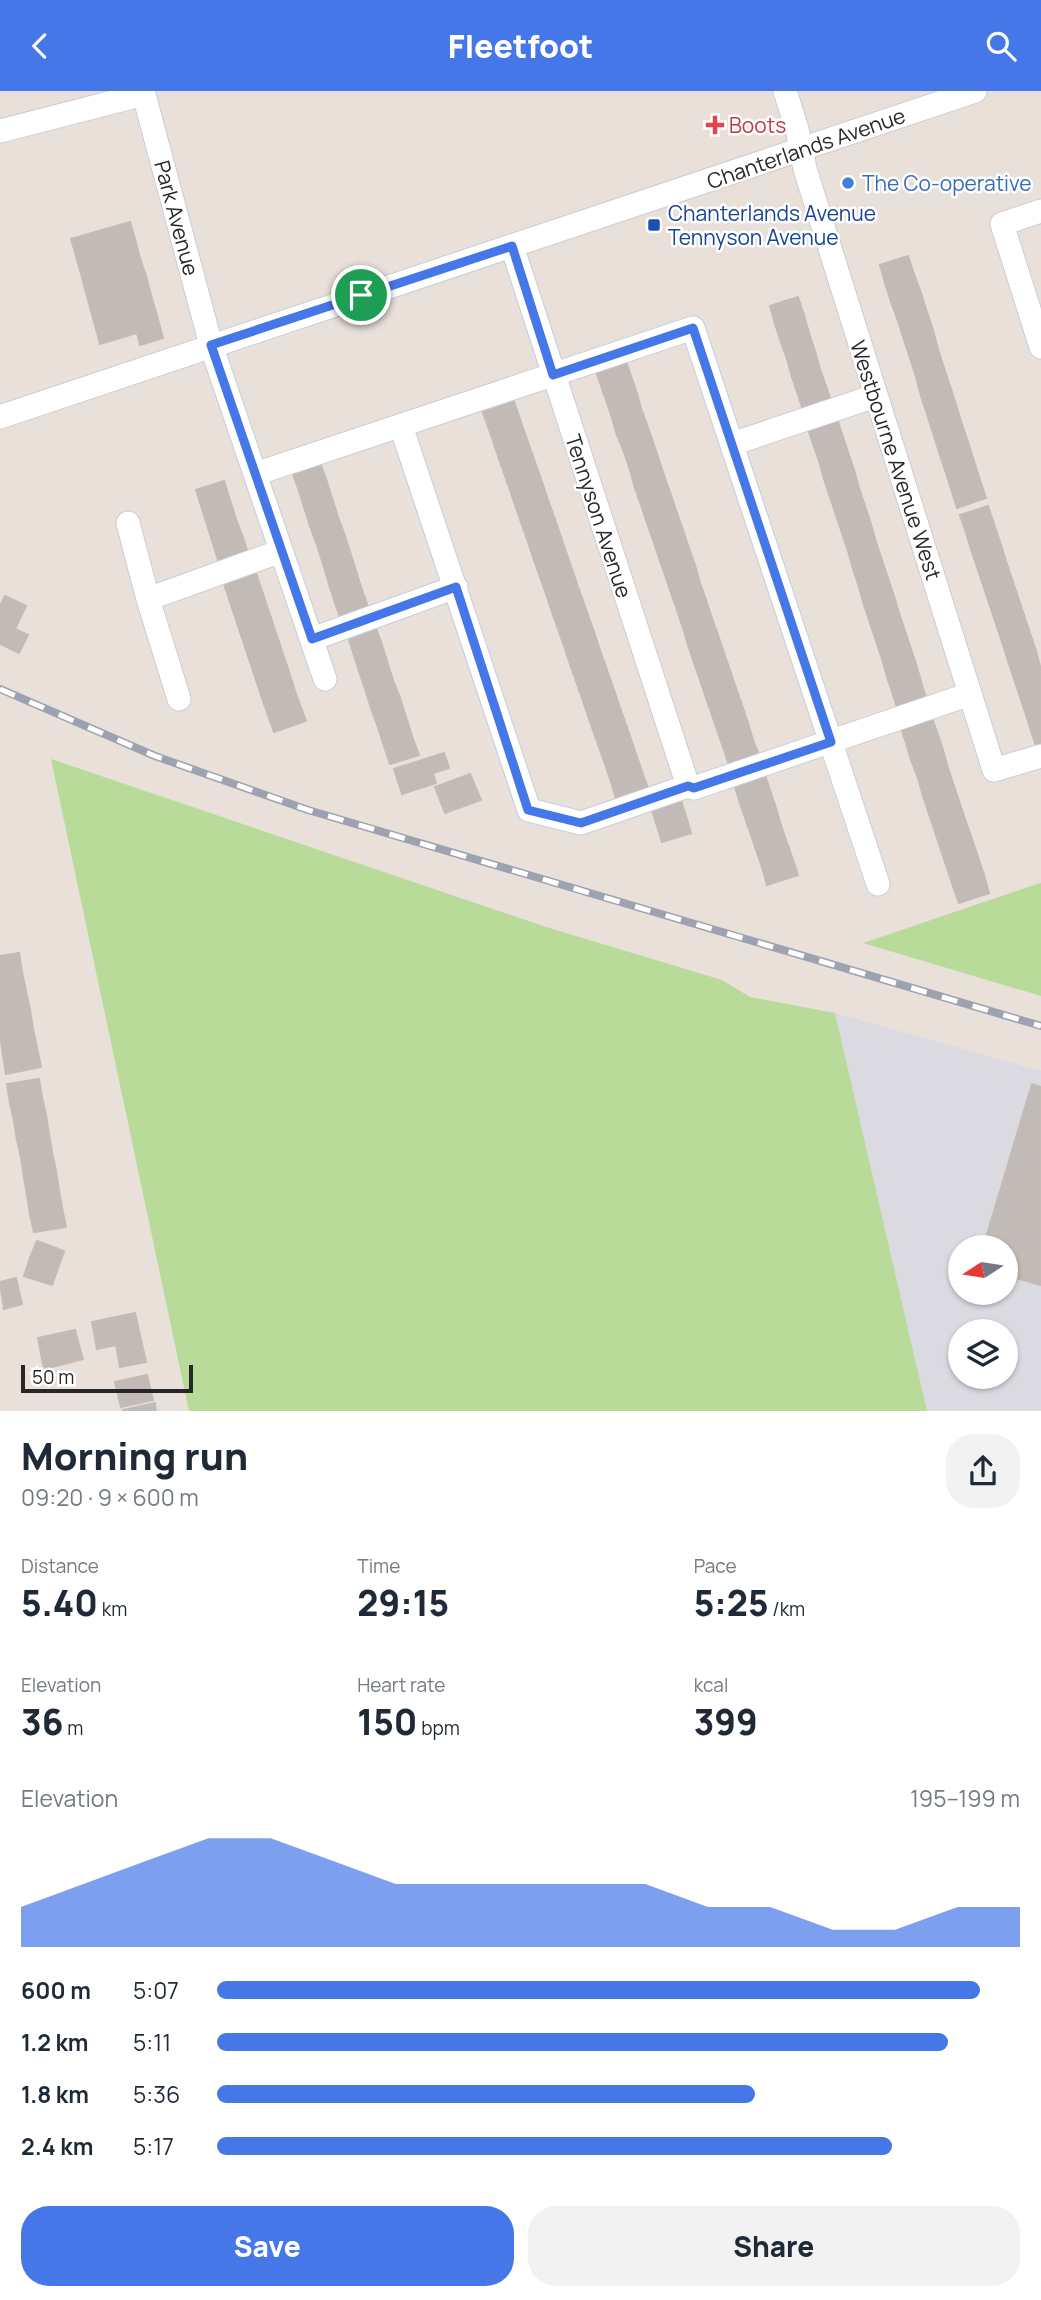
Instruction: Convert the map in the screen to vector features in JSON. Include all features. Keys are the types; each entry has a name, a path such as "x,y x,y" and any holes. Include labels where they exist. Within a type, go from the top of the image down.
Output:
{"street":[{"name":"Westbourne Avenue West","path":"785,91 805,169 994,770 1041,756"},
{"name":"Chanterlands Avenue","path":"0,417 975,91"},
{"path":"0,131 144,92"},
{"name":"Park Avenue","path":"144,92 211,345 325,680"},
{"path":"1041,211 1002,224 1041,347"},
{"name":"Tennyson Avenue","path":"512,246 688,786"},
{"path":"255,474 693,328 878,884"},
{"path":"732,444 875,396"},
{"path":"401,426 528,810 581,823 688,786 694,788 970,694"},
{"path":"128,523 178,699"},
{"path":"148,599 281,551"},
{"path":"312,639 456,587"}],"shaded area":[{"path":"835,1013 1041,1071 1041,1411 927,1411"}],"green space":[{"path":"51,759 546,927 722,980 750,997 835,1013 927,1411 189,1411"},
{"path":"1041,883 1041,996 863,943 1028,887"}],"building":[{"path":"130,222 135,239 76,256 71,239"},
{"path":"135,239 140,258 81,274 76,256"},
{"path":"908,256 914,274 885,283 880,265"},
{"path":"140,258 146,276 86,293 81,274"},
{"path":"914,274 921,293 891,302 885,283"},
{"path":"146,276 151,295 91,311 86,293"},
{"path":"921,293 927,312 898,321 891,302"},
{"path":"151,295 156,312 96,329 91,311"},
{"path":"798,297 804,315 775,324 770,306"},
{"path":"156,312 163,338 140,345 137,333 100,344 96,329"},
{"path":"927,312 933,330 904,340 898,321"},
{"path":"804,315 809,333 781,342 775,324"},
{"path":"933,330 938,349 910,358 904,340"},
{"path":"809,333 815,351 787,359 781,342"},
{"path":"938,349 944,368 916,377 910,358"},
{"path":"815,351 820,369 792,377 787,359"},
{"path":"624,355 630,373 600,383 594,365"},
{"path":"944,368 950,386 921,396 916,377"},
{"path":"820,369 826,386 798,395 792,377"},
{"path":"630,373 636,390 606,400 600,383"},
{"path":"826,386 832,404 804,413 798,395"},
{"path":"950,386 956,405 927,414 921,396"},
{"path":"636,390 641,408 612,418 606,400"},
{"path":"511,393 517,410 486,421 480,404"},
{"path":"956,405 962,424 933,433 927,414"},
{"path":"641,408 647,425 617,435 612,418"},
{"path":"517,410 523,428 492,438 486,421"},
{"path":"836,416 842,434 813,444 807,426"},
{"path":"962,424 968,442 939,452 933,433"},
{"path":"647,425 653,442 624,452 617,435"},
{"path":"523,428 529,445 498,456 492,438"},
{"path":"842,434 848,452 819,461 813,444"},
{"path":"653,442 659,460 630,470 624,452"},
{"path":"968,442 974,461 945,470 939,452"},
{"path":"529,445 535,462 504,473 498,456"},
{"path":"848,452 854,470 824,479 819,461"},
{"path":"319,460 326,479 298,488 291,469"},
{"path":"659,460 665,478 635,488 630,470"},
{"path":"974,461 980,480 951,489 945,470"},
{"path":"535,462 541,479 510,490 504,473"},
{"path":"854,470 859,488 830,497 824,479"},
{"path":"665,478 671,495 641,505 635,488"},
{"path":"326,479 332,498 304,507 298,488"},
{"path":"541,479 547,497 516,508 510,490"},
{"path":"980,480 986,498 957,508 951,489"},
{"path":"224,481 230,500 202,509 196,490"},
{"path":"859,488 865,506 836,515 830,497"},
{"path":"671,495 677,513 647,523 641,505"},
{"path":"547,497 553,514 522,525 516,508"},
{"path":"332,498 338,517 310,526 304,507"},
{"path":"230,500 236,519 208,528 202,509"},
{"path":"865,506 871,524 842,533 836,515"},
{"path":"988,506 994,524 966,533 960,515"},
{"path":"677,513 683,530 653,540 647,523"},
{"path":"553,514 559,531 528,542 522,525"},
{"path":"338,517 345,536 317,545 310,526"},
{"path":"236,519 243,538 214,547 208,528"},
{"path":"871,524 876,542 848,551 842,533"},
{"path":"994,524 1000,542 972,552 966,533"},
{"path":"683,530 689,548 659,558 653,540"},
{"path":"559,531 565,549 534,560 528,542"},
{"path":"345,536 351,555 323,564 317,545"},
{"path":"243,538 249,556 220,566 214,547"},
{"path":"876,542 882,560 853,569 848,551"},
{"path":"1000,542 1006,561 978,570 972,552"},
{"path":"689,548 695,565 665,575 659,558"},
{"path":"565,549 571,566 540,577 534,560"},
{"path":"351,555 357,574 329,584 323,564"},
{"path":"882,560 888,578 859,587 853,569"},
{"path":"1006,561 1012,579 984,588 978,570"},
{"path":"695,565 700,583 671,593 665,575"},
{"path":"571,566 577,584 546,594 540,577"},
{"path":"254,567 260,585 228,596 222,578"},
{"path":"357,574 363,593 335,603 329,584"},
{"path":"888,578 894,596 864,605 859,587"},
{"path":"1012,579 1018,597 990,606 984,588"},
{"path":"700,583 706,600 677,610 671,593"},
{"path":"577,584 583,601 552,612 546,594"},
{"path":"260,585 266,603 234,614 228,596"},
{"path":"363,593 370,612 342,622 335,603"},
{"path":"5,596 26,606 15,629 28,635 19,653 0,644 0,606"},
{"path":"894,596 899,613 870,623 864,605"},
{"path":"1018,597 1024,615 996,624 990,606"},
{"path":"706,600 712,618 683,628 677,610"},
{"path":"583,601 589,618 558,629 552,612"},
{"path":"266,603 272,621 240,632 234,614"},
{"path":"899,613 905,631 876,641 870,623"},
{"path":"1024,615 1030,633 1002,642 996,624"},
{"path":"589,618 595,635 564,646 558,629"},
{"path":"712,618 718,635 688,645 683,628"},
{"path":"272,621 278,639 246,650 240,632"},
{"path":"374,623 381,642 353,652 347,633"},
{"path":"905,631 911,649 882,659 876,641"},
{"path":"1030,633 1036,651 1008,661 1002,642"},
{"path":"595,635 601,653 570,664 564,646"},
{"path":"718,635 724,653 694,663 688,645"},
{"path":"278,639 284,657 252,668 246,650"},
{"path":"381,642 387,661 359,671 353,652"},
{"path":"911,649 917,667 887,677 882,659"},
{"path":"1036,651 1041,670 1014,679 1008,661"},
{"path":"601,653 607,670 576,681 570,664"},
{"path":"724,653 730,670 700,680 694,663"},
{"path":"284,657 290,675 258,686 252,668"},
{"path":"387,661 393,680 365,689 359,671"},
{"path":"917,667 922,685 893,695 887,677"},
{"path":"607,670 613,687 582,698 576,681"},
{"path":"730,670 736,688 706,698 700,680"},
{"path":"1041,670 1041,690 1020,697 1014,679"},
{"path":"290,675 296,694 264,704 258,686"},
{"path":"393,680 400,698 371,708 365,689"},
{"path":"922,685 928,703 899,713 893,695"},
{"path":"613,687 619,705 588,716 582,698"},
{"path":"736,688 742,705 712,715 706,698"},
{"path":"1041,690 1041,710 1026,715 1020,697"},
{"path":"296,694 306,721 274,732 264,704"},
{"path":"400,698 406,717 378,727 371,708"},
{"path":"619,705 625,722 594,733 588,716"},
{"path":"742,705 748,723 718,733 712,715"},
{"path":"1041,710 1041,731 1032,734 1026,715"},
{"path":"931,715 937,732 906,743 900,725"},
{"path":"406,717 412,736 384,746 378,727"},
{"path":"625,722 631,739 600,750 594,733"},
{"path":"748,723 753,740 724,750 718,733"},
{"path":"1041,731 1041,751 1038,752 1032,734"},
{"path":"937,732 943,750 911,760 906,743"},
{"path":"412,736 419,755 390,764 384,746"},
{"path":"631,739 637,757 606,767 600,750"},
{"path":"753,740 760,758 730,768 724,750"},
{"path":"943,750 948,768 918,778 911,760"},
{"path":"444,753 449,768 433,773 436,783 402,794 394,769"},
{"path":"637,757 643,774 612,785 606,767"},
{"path":"948,768 954,786 923,796 918,778"},
{"path":"763,769 769,787 738,797 733,780"},
{"path":"470,774 481,800 445,813 435,787"},
{"path":"643,774 649,791 617,802 612,785"},
{"path":"954,786 960,804 929,814 923,796"},
{"path":"769,787 775,805 744,815 738,797"},
{"path":"679,794 685,813 656,823 650,803"},
{"path":"960,804 966,822 935,832 929,814"},
{"path":"775,805 780,822 750,832 744,815"},
{"path":"685,813 691,833 662,842 656,823"},
{"path":"780,822 786,840 756,850 750,832"},
{"path":"966,822 972,839 941,850 935,832"},
{"path":"972,839 978,857 947,868 941,850"},
{"path":"786,840 792,857 762,867 756,850"},
{"path":"792,857 798,875 767,885 762,867"},
{"path":"978,857 984,875 953,886 947,868"},
{"path":"984,875 989,893 959,903 953,886"},
{"path":"19,953 22,972 0,976 0,956"},
{"path":"22,972 26,991 0,996 0,976"},
{"path":"26,991 30,1010 0,1016 0,996"},
{"path":"30,1010 33,1029 0,1035 0,1016"},
{"path":"33,1029 37,1048 3,1055 0,1035"},
{"path":"37,1048 41,1067 6,1074 3,1055"},
{"path":"39,1079 42,1097 10,1103 7,1084"},
{"path":"1032,1084 1041,1087 1041,1285 1018,1278 1018,1235 987,1235"},
{"path":"42,1097 46,1115 14,1121 10,1103"},
{"path":"46,1115 49,1134 17,1140 14,1121"},
{"path":"49,1134 52,1152 21,1158 17,1140"},
{"path":"52,1152 56,1171 24,1177 21,1158"},
{"path":"56,1171 59,1190 27,1195 24,1177"},
{"path":"59,1190 62,1208 30,1214 27,1195"},
{"path":"62,1208 66,1227 34,1232 30,1214"},
{"path":"37,1241 64,1251 58,1268 30,1258"},
{"path":"30,1258 58,1268 52,1285 24,1276"},
{"path":"16,1278 22,1304 4,1309 0,1282"},
{"path":"135,1313 146,1362 120,1367 116,1345 97,1349 92,1322"},
{"path":"75,1330 83,1359 44,1369 38,1338"},
{"path":"147,1375 153,1400 121,1407 115,1382"},
{"path":"155,1403 156,1411 123,1411 123,1410"}],"railway":[{"path":"0,689 155,756 308,810 1041,1026"}],"place":[{"name":"Boots","path":"715,125"},
{"name":"The Co-operative","path":"848,183"},
{"name":"Chanterlands Avenue Tennyson Avenue","path":"654,225"}],"route":[{"path":"512,246 553,375 693,328 831,742 694,788 688,786 581,823 528,810 456,587 312,639 211,345 361,295 512,246"}]}
